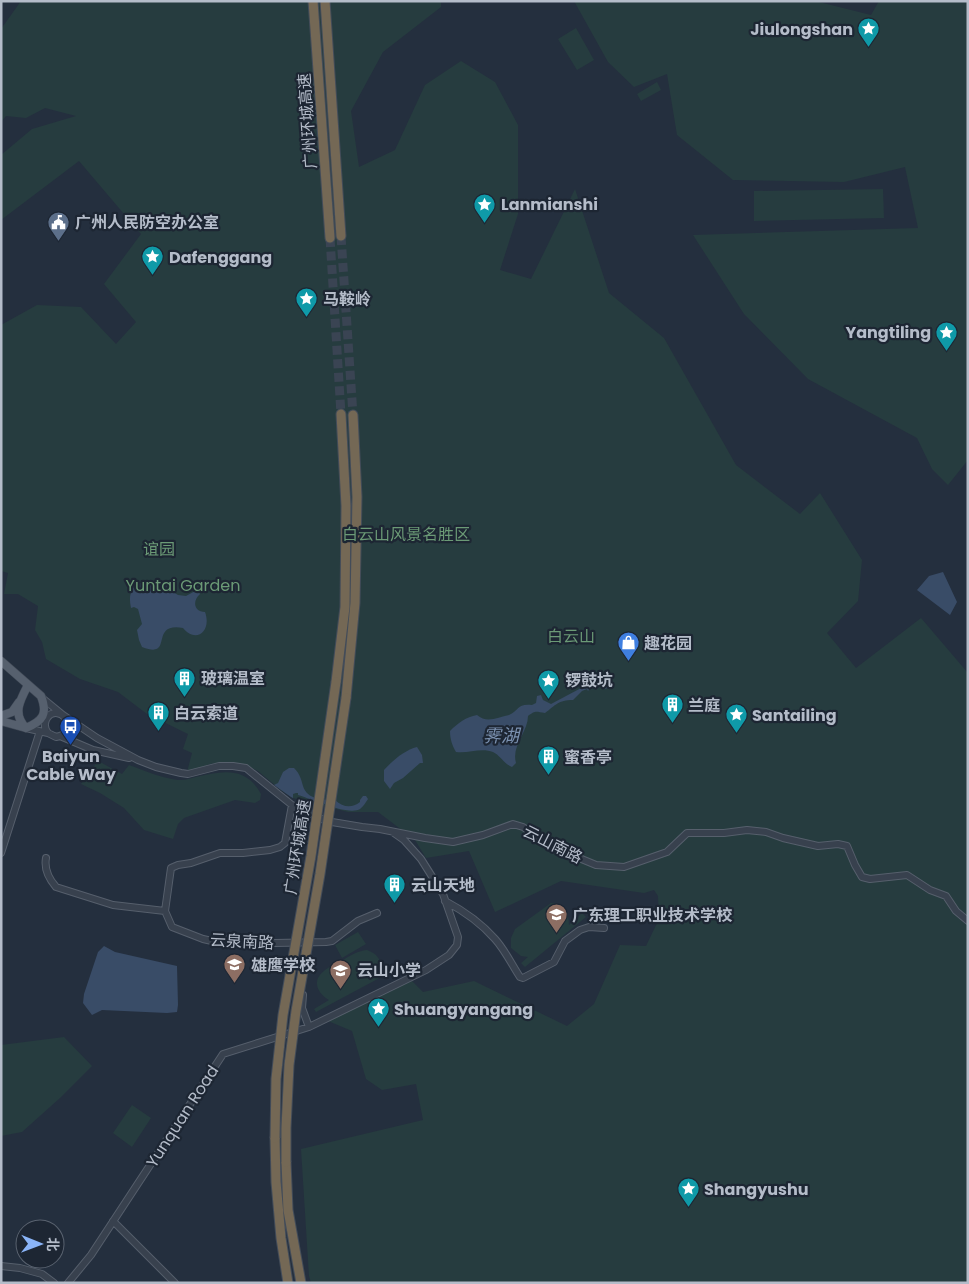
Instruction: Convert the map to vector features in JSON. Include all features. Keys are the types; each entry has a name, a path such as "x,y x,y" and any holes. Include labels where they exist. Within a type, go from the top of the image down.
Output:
{"highway":[{"name":"广州环城高速","path":"313,1 330,238"},
{"name":"广州环城高速","path":"325,1 341,236"},
{"name":"广州环城高速","path":"288,1283 281,1238 276,1182 276,1079 284,1015 312,856 345,607 346,506 341,414"},
{"name":"广州环城高速","path":"301,1283 288,1210 286,1128 289,1065 346,698 354,603 357,497 352,416"}],"main road":[{"path":"1,661 41,696 44,706 43,715 39,722 26,728 1,721"},
{"path":"1,716 12,712 28,685"},
{"path":"20,700 19,719 26,728"}],"street":[{"path":"41,696 63,715 97,738 138,760 156,767 188,774 218,766 246,768 292,805 326,821 391,831"},
{"path":"48,733 45,726 47,718 52,714 63,715 67,720 68,728 60,736"},
{"path":"26,728 48,733 56,737 60,736 93,750 138,760"},
{"path":"1,853 40,731"},
{"path":"46,858 45,861 50,880 56,887 113,905 165,911 171,868 220,853 244,853 280,847 285,843 292,805"},
{"name":"云山南路","path":"391,831 453,842 483,836 513,824 522,827 555,848 596,865 624,866 667,852 687,833 747,830 766,832 818,846 838,844 847,846 862,877 870,880 908,874 930,890 946,896 956,911 968,921"},
{"name":"Yunquan Road","path":"68,1283 90,1254 223,1054 309,1027 426,970 449,955 457,946 458,937 443,894 422,859 404,840 391,831"},
{"path":"446,901 459,908 484,927 496,940 520,978 554,962 565,941 580,930 589,927 604,928"},
{"name":"云泉南路","path":"165,911 172,927 203,939 212,941 274,942 332,941 358,921 377,913"},
{"path":"309,1027 302,1008 302,998 312,942"},
{"path":"112,1221 175,1283"},
{"path":"1,1266 20,1268 42,1274 54,1283"}],"green space":[{"name":"白云山","path":"21,1 441,1 441,7 383,52 351,111 359,167 395,150 425,85 461,61 495,82 518,125 518,214 500,270 531,279 575,189 609,293 664,338 736,465 800,514 820,493 862,560 858,601 827,633 856,668 921,618 968,673 968,1283 311,1283 301,1149 423,1120 416,1084 382,1090 366,1079 352,1031 328,1021 412,981 423,992 474,981 567,1026 594,1004 620,945 646,946 659,919 658,896 654,890 644,893 561,881 495,912 469,851 426,858 415,840 378,812 348,812 293,798 250,767 226,762 210,764 187,772 192,753 183,749 188,734 147,714 118,692 80,679 46,659 42,642 35,630 38,606 18,594 4,594 8,573 1,571 1,325 37,305 81,307 116,344 136,322 104,284 141,234 79,161 1,220 1,155 32,129 76,116 45,108 26,118 6,116 1,122 1,29"},
{"path":"574,1 815,1 871,15 879,1 968,1 968,460 948,485 932,469 917,438 808,379 744,314 693,235 918,228 905,167 844,182 733,180 677,135 667,74 634,87 608,62"},
{"path":"576,28 594,60 577,70 558,39"},
{"path":"657,82 661,90 641,101 637,94"},
{"path":"883,189 884,218 754,221 754,191"},
{"path":"97,762 122,774 129,765 175,780 185,780 215,773 233,773 241,775 255,785 261,794 260,800 255,803 235,800 184,818 178,824 173,839 144,830 124,808 81,784"},
{"path":"551,903 563,907 568,916 569,925 582,913 586,917 525,967 521,963 528,957 521,956 511,948 511,938 515,929"},
{"path":"358,932 366,944 342,958 335,945"},
{"path":"367,950 379,958 380,973 385,970 387,974 316,1012 314,1009 329,1000 319,991 317,983 320,975 328,968 360,951"},
{"path":"64,1037 92,1066 22,1132 1,1136 1,1045"},
{"path":"132,1105 151,1118 132,1147 113,1133"}],"water":[{"path":"943,572 957,602 950,615 917,590 929,576"},
{"path":"145,581 154,581 178,595 186,596 197,590 200,594 197,597 195,606 201,612 205,612 207,619 205,630 198,635 193,635 183,628 173,628 166,630 157,649 152,650 142,647 137,630 142,624 138,609 131,608 130,595 136,585"},
{"name":"霁湖","path":"594,683 605,683 608,686 606,689 600,686 591,687 588,691 587,689 582,691 573,700 560,702 545,713 535,712 528,716 516,751 516,763 512,767 493,752 484,750 456,752 453,747 450,731 469,717 477,715 481,718 489,719 509,715 521,706 536,703 537,696 541,695 543,700 551,704"},
{"path":"417,747 422,755 423,763 420,763 403,778 394,783 390,789 384,781 384,770 399,756"},
{"path":"289,768 296,770 305,791 312,797 335,800 347,806 357,804 363,796 366,796 368,799 361,808 353,811 316,802 298,795 298,793 293,794 293,798 274,785 278,783 283,772"},
{"path":"104,946 115,952 177,966 177,1012 102,1010 92,1015 83,1003 84,994 98,952"}],"tunnel":[{"path":"341,236 353,415"},
{"path":"330,238 341,414"}],"place":[{"name":"Jiulongshan","path":"869,48"},
{"name":"Lanmianshi","path":"485,223"},
{"name":"广州人民防空办公室","path":"59,241"},
{"name":"Dafenggang","path":"153,276"},
{"name":"马鞍岭","path":"307,318"},
{"name":"Yangtiling","path":"947,351"},
{"name":"趣花园","path":"628,662"},
{"name":"玻璃温室","path":"185,697"},
{"name":"锣鼓坑","path":"549,699"},
{"name":"兰庭","path":"672,724"},
{"name":"白云索道","path":"158,732"},
{"name":"Santailing","path":"736,734"},
{"name":"Baiyun Cable Way","path":"71,746"},
{"name":"蜜香亭","path":"548,776"},
{"name":"云山天地","path":"395,904"},
{"name":"广东理工职业技术学校","path":"556,934"},
{"name":"雄鹰学校","path":"235,984"},
{"name":"云山小学","path":"341,989"},
{"name":"Shuangyangang","path":"378,1028"},
{"name":"Shangyushu","path":"688,1208"}],"park label":[{"name":"白云山风景名胜区","path":"406,534"},
{"name":"谊园","path":"159,549"},
{"name":"Yuntai Garden","path":"183,585"}]}
